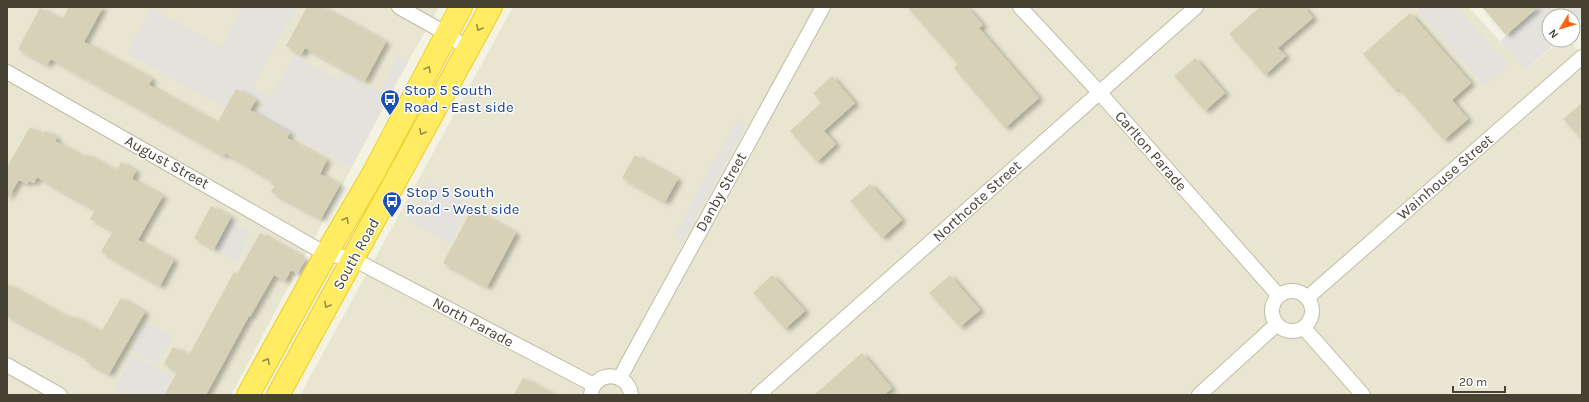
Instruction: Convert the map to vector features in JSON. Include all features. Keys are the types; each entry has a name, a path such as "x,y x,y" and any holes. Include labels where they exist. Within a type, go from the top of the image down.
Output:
{"highway":[{"name":"South Road","path":"248,395 326,254 373,174 461,7"},
{"name":"South Road","path":"278,395 491,7"}],"street":[{"path":"399,7 446,34 468,49"},
{"name":"Danby Street","path":"620,378 823,7"},
{"name":"Carlton Parade","path":"1020,7 1099,92 1279,296"},
{"name":"Northcote Street","path":"758,395 1196,7"},
{"name":"Wainhouse Street","path":"1307,298 1582,57"},
{"name":"August Street","path":"7,72 326,254 353,259"},
{"name":"North Parade","path":"353,259 592,390"},
{"path":"1288,291 1299,292 1307,298 1312,308 1312,313 1311,319 1304,328 1295,331 1285,330 1277,324 1272,315 1273,304 1279,296 1288,291"},
{"path":"1199,395 1277,324"},
{"path":"1304,328 1363,395"},
{"path":"7,365 60,395"},
{"path":"592,390 601,378 611,376 620,378 628,384 631,395"}],"shaded area":[{"path":"7,7 439,7 409,60 231,395 7,395"},
{"path":"243,7 297,7 253,86 271,96 294,55 339,81 345,73 379,92 399,55 409,60 350,167 257,115 264,103 237,88 225,108 127,53 152,8 221,47"},
{"path":"513,7 1469,7 1526,70 1552,48 1576,48 1582,55 1582,395 300,395"},
{"path":"1421,7 1457,7 1508,65 1484,86 1418,10"},
{"path":"1538,7 1582,7 1581,20 1581,8 1541,8 1541,48 1550,48 1526,70 1500,41"},
{"path":"739,116 745,128 681,245 677,230"},
{"path":"428,183 470,205 450,243 408,220"},
{"path":"229,221 251,233 236,262 214,249"},
{"path":"145,322 173,336 157,364 130,349"},
{"path":"131,355 173,377 164,395 120,395 113,391"}],"building":[{"path":"69,7 103,7 84,42 152,79 149,85 217,123 236,89 256,100 250,110 290,133 287,138 327,160 320,174 340,185 321,219 271,192 274,186 271,184 273,181 225,153 224,156 51,59 47,65 18,49 40,8 62,20"},
{"path":"307,7 322,7 386,42 365,81 305,48 301,55 286,46"},
{"path":"907,7 967,7 983,25 979,28 1039,98 1005,128 954,68 958,64"},
{"path":"1260,7 1304,7 1313,18 1278,48 1286,56 1265,75 1229,34"},
{"path":"1482,7 1538,7 1506,35"},
{"path":"1410,13 1471,83 1452,100 1468,119 1444,140 1398,88 1395,90 1363,54"},
{"path":"1195,58 1225,93 1205,111 1174,76"},
{"path":"832,76 855,103 824,131 836,144 817,162 790,131 821,103 813,93"},
{"path":"1582,103 1582,140 1563,119"},
{"path":"30,127 42,135 45,131 57,137 55,141 83,157 85,154 117,171 121,162 136,171 132,179 163,196 138,240 174,260 160,286 101,252 113,231 90,219 95,210 37,177 34,183 29,181 27,184 19,180 7,199 7,167"},
{"path":"635,155 678,179 665,202 622,178"},
{"path":"870,184 902,220 882,238 850,201"},
{"path":"211,206 231,217 214,249 194,238"},
{"path":"472,209 516,233 487,287 443,263"},
{"path":"260,233 306,259 297,274 291,270 285,281 274,275 250,317 249,316 206,395 164,395 177,372 164,364 173,347 189,355 234,272 237,274"},
{"path":"772,275 805,311 785,329 753,293"},
{"path":"950,275 980,310 960,327 929,293"},
{"path":"7,284 70,319 72,316 101,332 121,298 145,312 109,374 85,361 87,358 7,316"},
{"path":"862,353 892,388 884,395 814,395"},
{"path":"523,378 554,395 514,395"}],"place":[{"name":"Stop 5 South Road - East side","path":"390,116"},
{"name":"Stop 5 South Road - West side","path":"392,218"}]}
